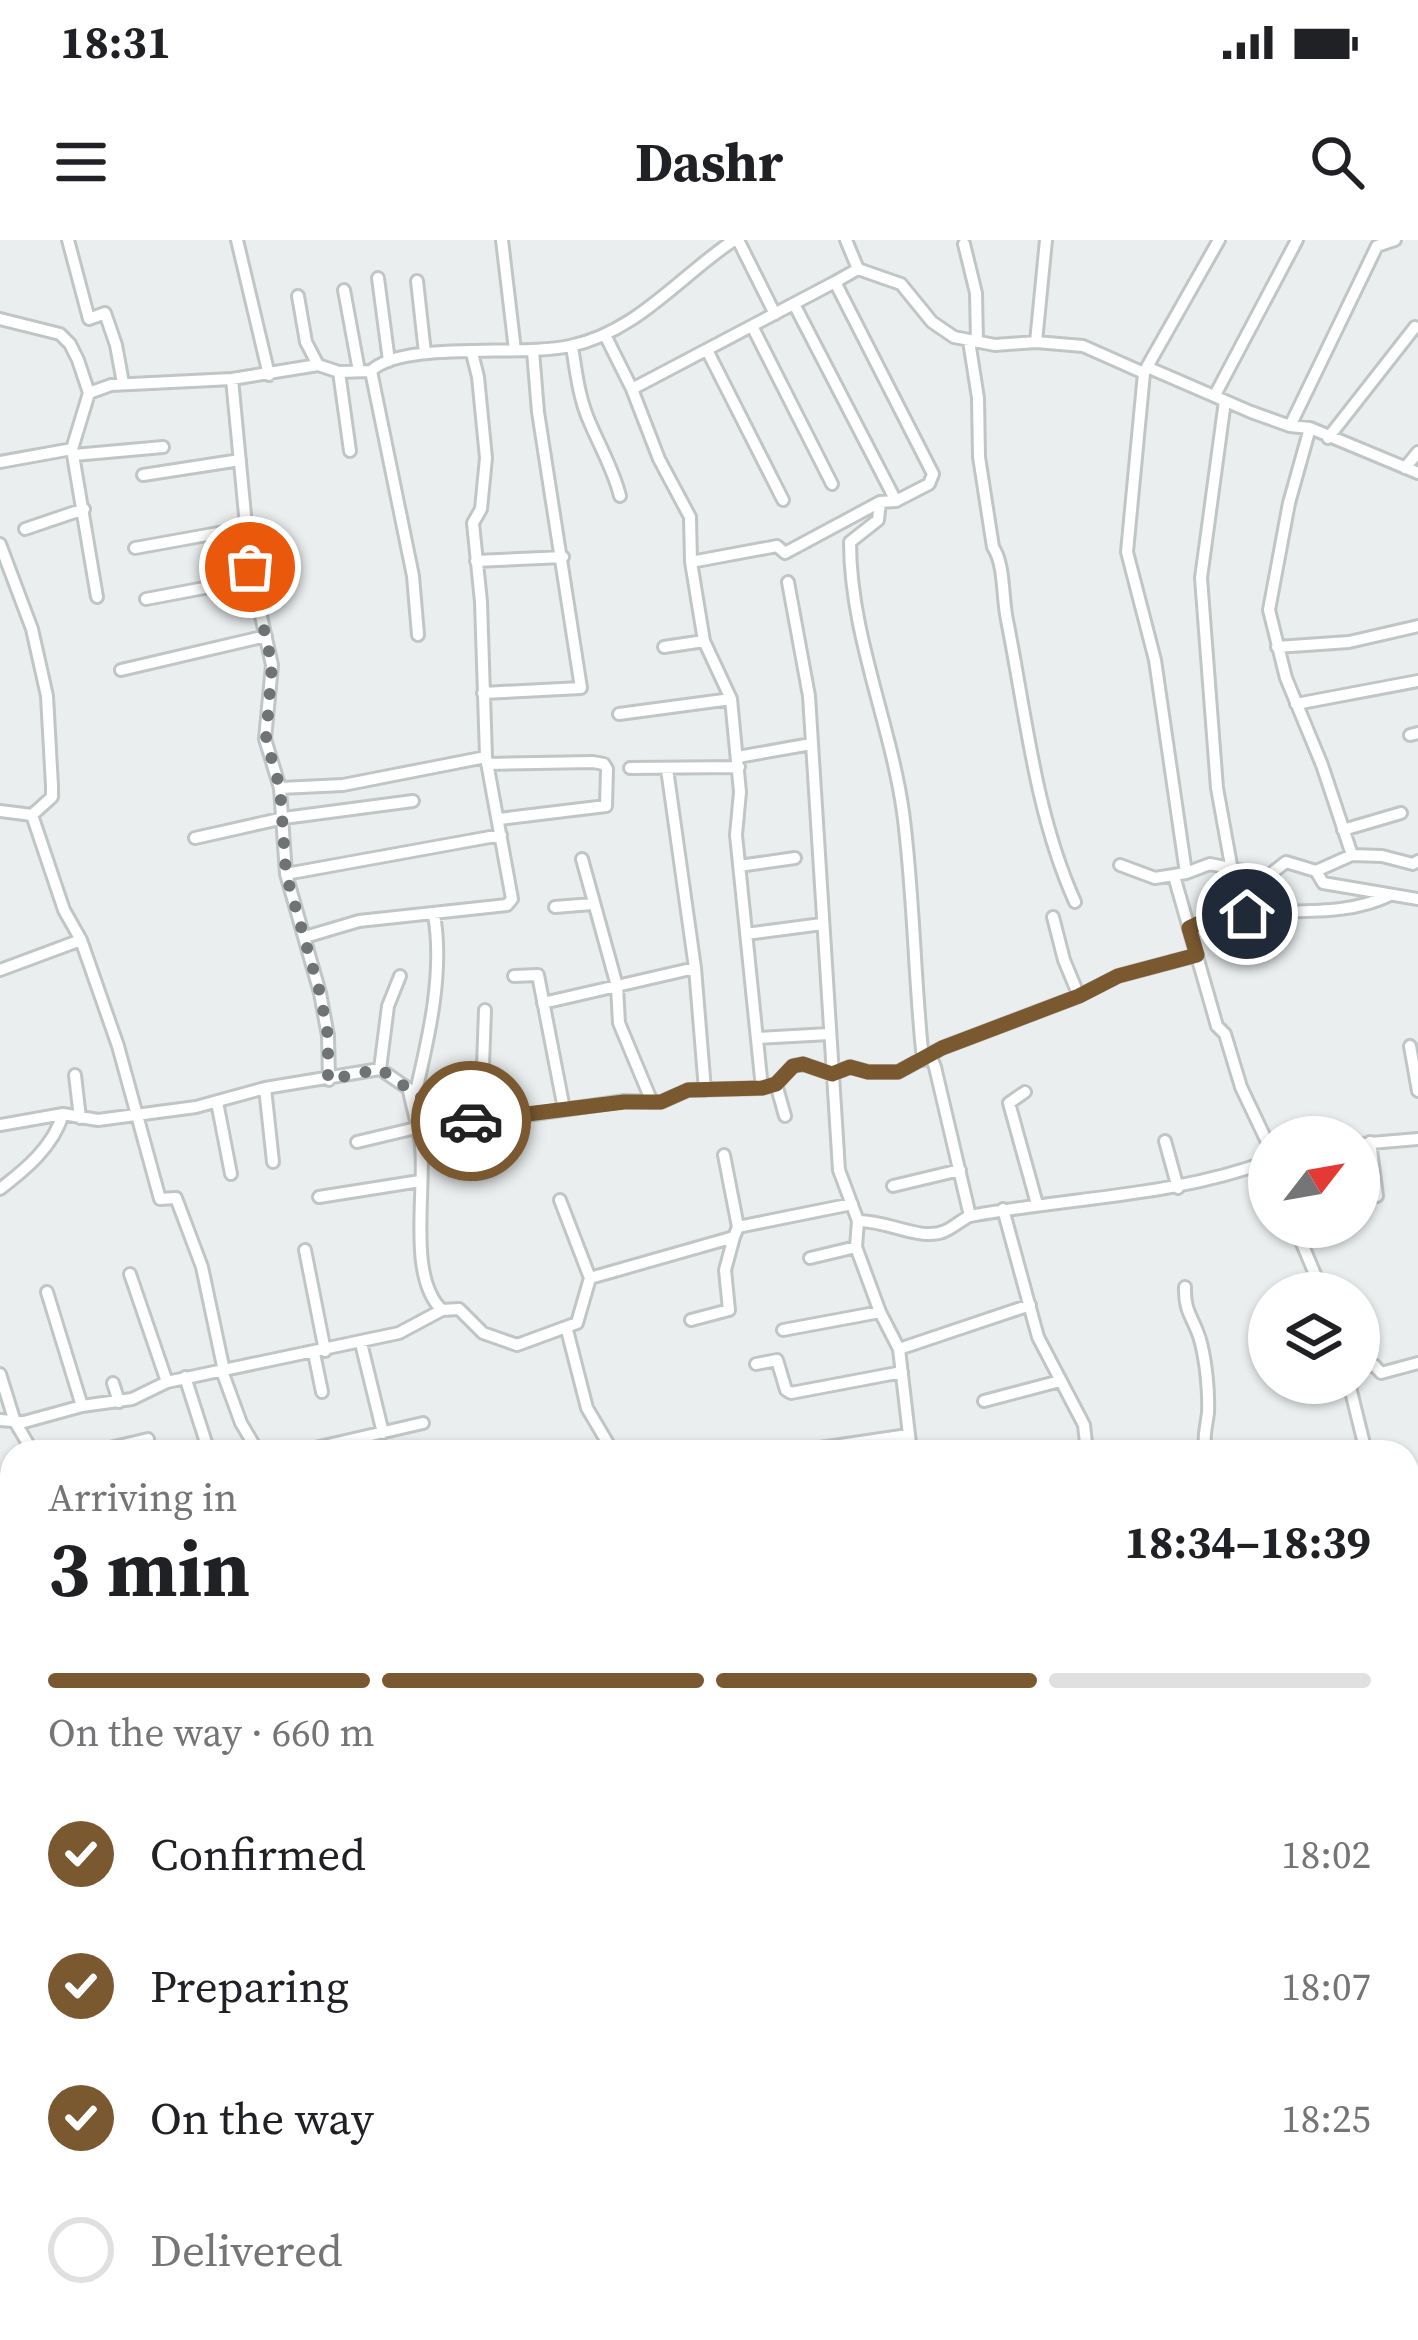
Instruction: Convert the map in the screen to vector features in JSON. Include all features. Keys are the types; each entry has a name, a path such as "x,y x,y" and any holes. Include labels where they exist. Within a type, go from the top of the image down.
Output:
{"street":[{"path":"68,240 89,319 104,313 123,383"},
{"path":"237,240 269,375"},
{"path":"502,240 515,350"},
{"path":"89,393 123,383 232,379 318,365 339,372 365,371 380,362 466,349 472,353 572,346 641,314 736,240 775,314"},
{"path":"846,240 858,269 901,284 932,322 955,337 995,346 1036,342 1083,346 1290,425 1310,428 1412,471 1418,452"},
{"path":"1036,342 1046,240"},
{"path":"1219,240 1146,370 1127,552 1156,660 1189,928 1216,1026 1225,1034 1255,1116"},
{"path":"1231,865 1217,788 1201,578 1220,398 1297,240"},
{"path":"1290,425 1377,246 1393,240"},
{"path":"964,244 976,293 973,342 979,457 989,524 999,556 1040,804 1053,855 1075,902"},
{"path":"632,389 858,269"},
{"path":"378,278 389,361"},
{"path":"417,280 425,353"},
{"path":"691,562 777,546 785,553 880,502 896,501 929,484 933,474 835,282"},
{"path":"344,290 413,577 418,635"},
{"path":"298,296 306,342 318,365"},
{"path":"794,304 896,501"},
{"path":"0,319 60,334 70,344 89,393 73,452 97,597"},
{"path":"752,326 832,484"},
{"path":"1328,438 1415,327"},
{"path":"605,334 659,459 690,517 691,562 704,641 731,699 738,762 736,835 762,1088"},
{"path":"572,346 579,392 611,463 620,496"},
{"path":"707,350 783,500"},
{"path":"483,693 580,688 533,351"},
{"path":"305,937 359,921 511,903 487,760 472,523 481,509 486,458 472,353"},
{"path":"339,372 350,451"},
{"path":"232,379 252,579 272,665 266,739 280,788 286,874 328,1036 328,1080"},
{"path":"1310,428 1289,503 1269,610 1296,704 1352,855"},
{"path":"0,462 163,447"},
{"path":"143,476 239,460"},
{"path":"880,502 878,520 850,542 850,563 868,669 886,724 903,814 923,1060"},
{"path":"25,529 84,509"},
{"path":"136,548 246,528"},
{"path":"0,544 32,628 46,696 52,797 32,815 0,811"},
{"path":"476,561 563,557"},
{"path":"146,599 252,579"},
{"path":"788,582 808,695 839,1170 858,1220 856,1247 899,1348 909,1440"},
{"path":"1277,647 1349,642 1418,626"},
{"path":"121,670 266,636"},
{"path":"664,647 704,641"},
{"path":"1296,704 1418,681"},
{"path":"619,715 731,699"},
{"path":"630,768 738,762 811,743"},
{"path":"280,788 343,784 487,760 593,762 607,769 606,806 499,819"},
{"path":"667,769 695,968 705,1090"},
{"path":"195,838 284,818 413,801"},
{"path":"1343,830 1401,813"},
{"path":"32,815 118,1046 160,1199 176,1198 200,1259 223,1371 251,1440"},
{"path":"286,874 501,835"},
{"path":"1120,866 1155,878 1210,864 1268,876 1286,862 1316,871 1352,855 1418,861"},
{"path":"739,866 795,858"},
{"path":"582,859 617,986 619,1023 652,1102"},
{"path":"1316,871 1323,883 1418,899"},
{"path":"1189,928 1214,916 1344,911 1390,895"},
{"path":"555,907 592,904"},
{"path":"434,914 439,951 426,1048 412,1090 421,1145 422,1262 429,1289 442,1310"},
{"path":"1053,916 1079,996"},
{"path":"746,934 822,924"},
{"path":"0,970 81,940"},
{"path":"923,1060 1118,976 1197,955"},
{"path":"543,1003 695,968"},
{"path":"514,976 538,974 564,1109"},
{"path":"380,1069 388,1006 400,976"},
{"path":"481,1122 485,1010"},
{"path":"757,1038 829,1034"},
{"path":"1410,1046 1418,1091"},
{"path":"0,1125 63,1114 98,1120 141,1115 380,1069 452,1119 481,1122 652,1102 688,1090 762,1088 776,1084 793,1066 803,1064 832,1074 850,1067 898,1072 931,1057 970,1216"},
{"path":"75,1075 80,1118"},
{"path":"776,1084 785,1116"},
{"path":"265,1088 273,1162"},
{"path":"1025,1092 1009,1103 1037,1204"},
{"path":"217,1102 231,1174"},
{"path":"0,1189 31,1165 63,1114"},
{"path":"357,1142 416,1128"},
{"path":"1380,1142 1418,1139"},
{"path":"1165,1141 1178,1188"},
{"path":"691,1319 729,1310 725,1270 736,1232 724,1155"},
{"path":"858,1220 890,1223 925,1235 944,1232 970,1216 1004,1209 1178,1188 1248,1169"},
{"path":"893,1186 960,1171"},
{"path":"319,1198 420,1181"},
{"path":"0,1420 15,1422 119,1402 185,1377 399,1333 442,1310 459,1309 484,1333 517,1345 567,1330 577,1323 590,1278 560,1200"},
{"path":"590,1278 736,1232 852,1204"},
{"path":"1004,1209 1038,1337 1084,1425 1086,1440"},
{"path":"810,1258 856,1247"},
{"path":"305,1250 322,1392"},
{"path":"130,1274 167,1382"},
{"path":"1184,1287 1184,1309 1200,1339 1203,1357 1208,1412 1203,1440"},
{"path":"47,1292 82,1406"},
{"path":"899,1348 1030,1305"},
{"path":"783,1330 880,1312"},
{"path":"567,1330 587,1408 606,1440"},
{"path":"361,1342 383,1433"},
{"path":"756,1364 777,1360 791,1393 902,1372"},
{"path":"1380,1372 1418,1363"},
{"path":"0,1374 26,1440"},
{"path":"185,1377 205,1440"},
{"path":"984,1401 1060,1381"},
{"path":"112,1383 119,1402"},
{"path":"1353,1404 1363,1440"},
{"path":"350,1440 423,1424"},
{"path":"874,1440 908,1435"},
{"path":"144,1440 148,1439"}],"way so far":[{"path":"250,567 272,665 266,739 280,788 286,874 320,993 328,1036 328,1080 380,1069 452,1119 471,1121"}],"route":[{"path":"471,1121 624,1102 661,1102 688,1090 762,1088 776,1084 785,1071 803,1064 832,1074 850,1067 898,1072 942,1048 1079,996 1118,976 1197,955 1189,928 1214,916 1247,914"}]}
